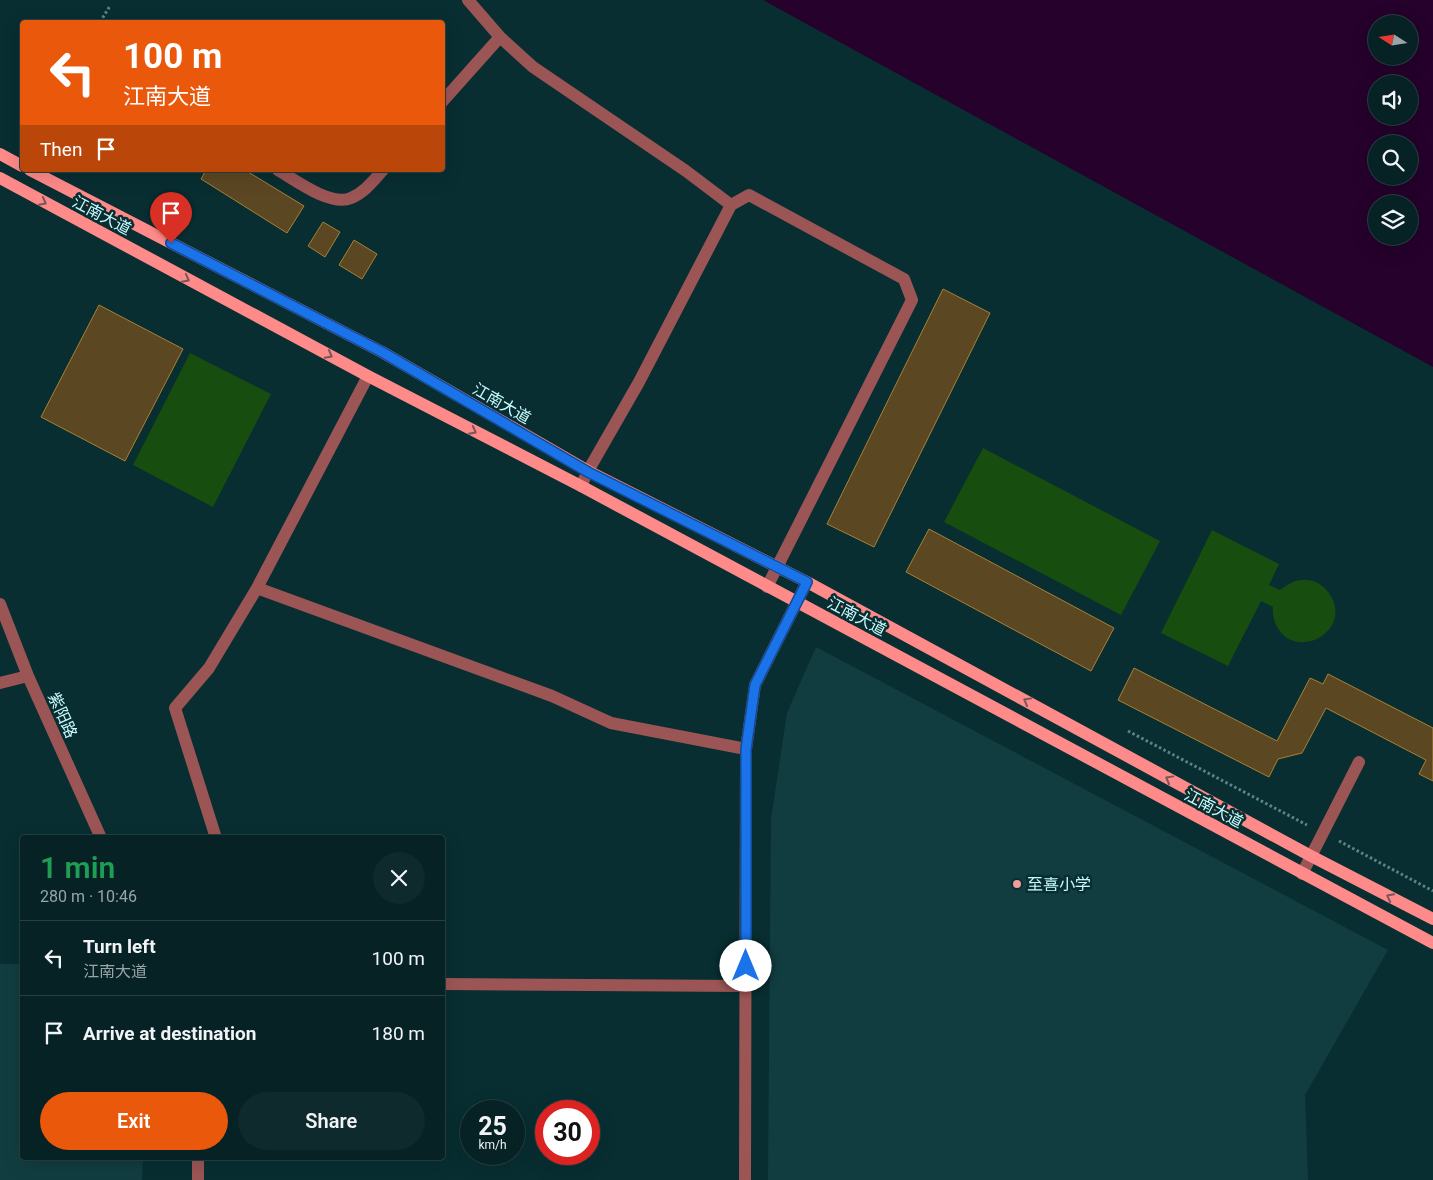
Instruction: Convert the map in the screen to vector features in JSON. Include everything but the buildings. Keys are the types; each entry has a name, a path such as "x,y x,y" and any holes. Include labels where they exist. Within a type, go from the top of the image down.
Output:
{"main road":[{"path":"0,154 20,165"},
{"name":"江南大道","path":"34,172 382,352 588,472 777,566 1311,856 1433,920"},
{"name":"江南大道","path":"0,178 368,376 581,486 1433,943"}],"street":[{"path":"468,0 500,37 533,67 686,171 732,205"},
{"path":"445,99 500,37"},
{"path":"281,172 314,192 334,199 350,199 366,189 381,172"},
{"path":"581,486 639,382 732,205 749,195 904,279 912,300 767,587"},
{"path":"215,835 174,708 209,668 257,588 368,376"},
{"path":"745,1180 746,749 755,685 807,582"},
{"path":"257,588 552,696 610,723 746,749"},
{"name":"紫阳路","path":"0,604 28,676 99,835"},
{"path":"0,683 28,676"},
{"path":"1302,874 1359,762"},
{"path":"445,984 746,986"},
{"path":"198,1160 198,1180"}],"path":[{"path":"101,20 110,6"}],"shaded area":[{"path":"763,0 1433,0 1433,367"},
{"name":"至喜小学","path":"816,647 1388,950 1305,1095 1308,1180 768,1180 771,819 787,713"},
{"path":"0,964 20,964 20,1160 143,1160 142,1180 0,1180"}],"green space":[{"path":"190,353 271,394 213,507 133,465"},
{"path":"983,448 1160,541 1121,615 944,522"},
{"path":"1212,530 1279,564 1269,585 1280,590 1293,582 1304,580 1316,582 1322,586 1332,598 1336,611 1333,622 1327,632 1318,638 1306,642 1295,641 1284,636 1276,625 1273,607 1261,601 1228,666 1161,633"}],"place":[{"name":"至喜小学","path":"1017,884"}],"route":[{"path":"171,243 382,352 588,472 807,582 755,685 746,749 746,966"}]}
